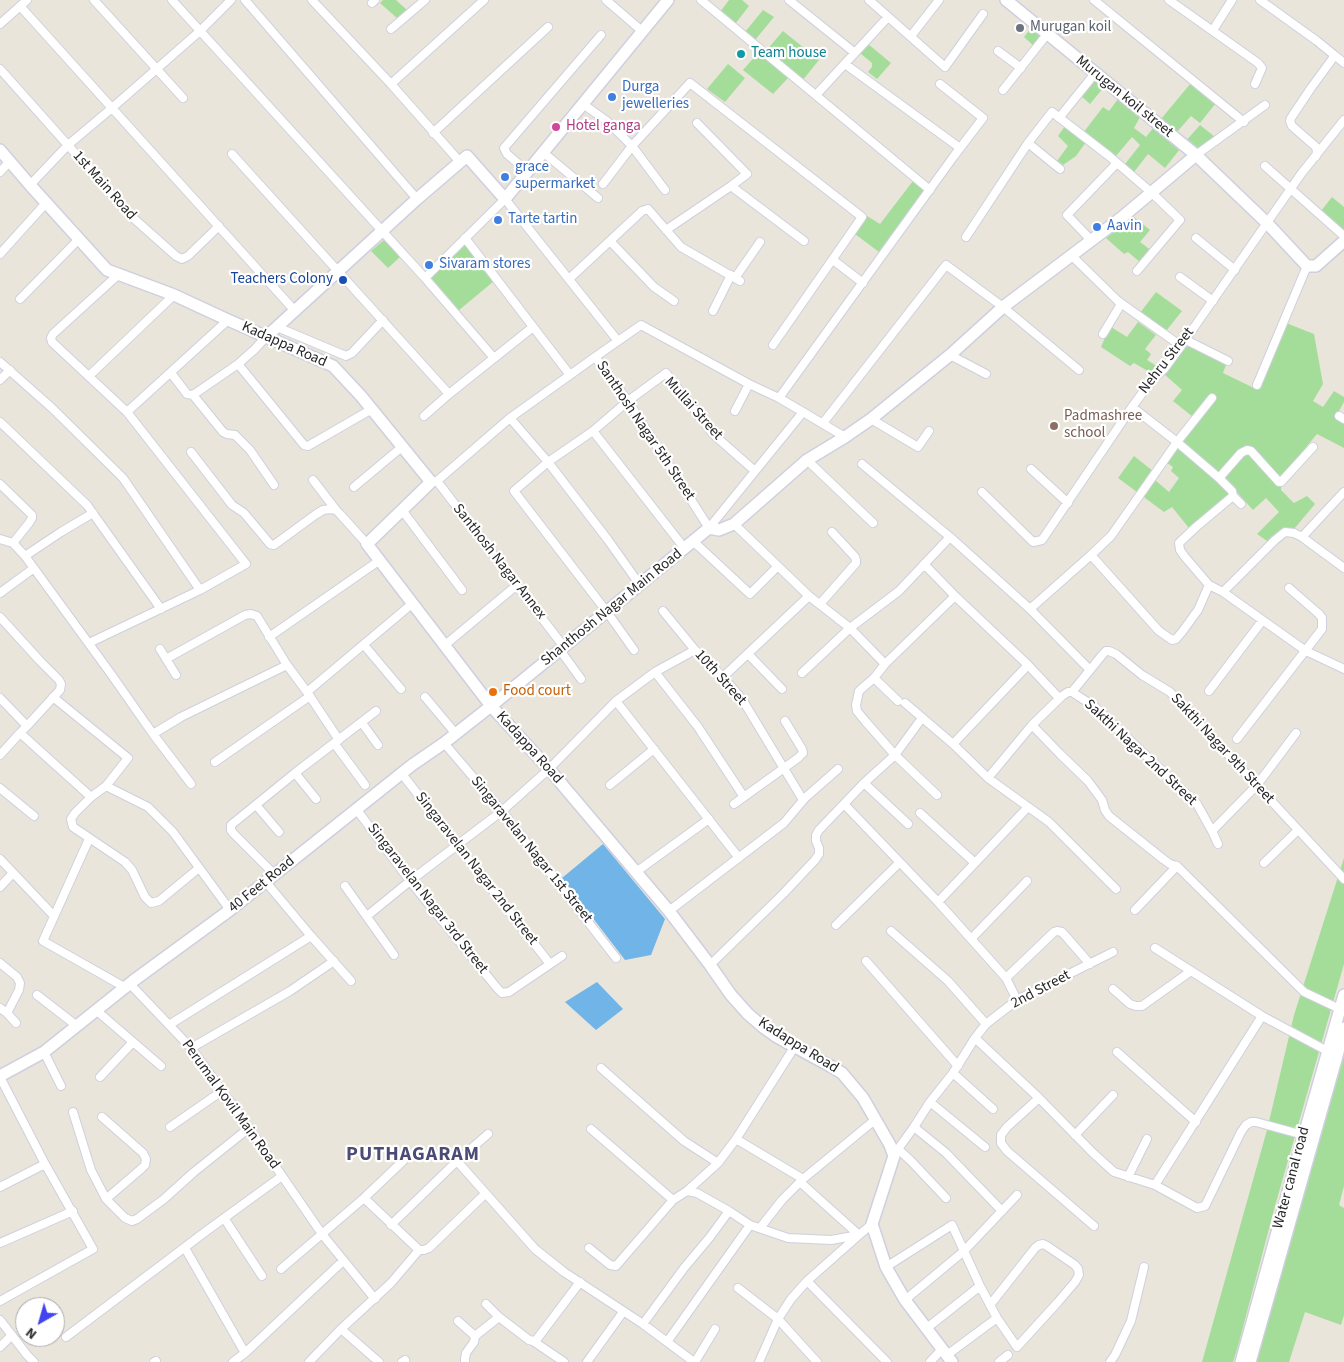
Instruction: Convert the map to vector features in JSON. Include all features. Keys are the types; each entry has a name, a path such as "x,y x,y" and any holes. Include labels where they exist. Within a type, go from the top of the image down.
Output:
{"main road":[{"path":"266,336 467,156 505,199 668,0"},
{"name":"Murugan koil street","path":"1010,1 1196,155 1267,223 1307,266"},
{"name":"Kadappa Road","path":"0,150 107,270 174,295 333,366 372,408 434,482"},
{"path":"709,528 719,530 734,524 812,457 871,419 950,355 1003,307 1152,193 1196,155"},
{"path":"1307,266 1316,266 1344,241"},
{"path":"367,544 434,482"},
{"name":"Shanthosh Nagar Main Road","path":"491,706 709,528"},
{"name":"Kadappa Road","path":"367,544 491,706 550,769 636,872 710,964 731,995 748,1014 777,1037 842,1073 863,1098 896,1153"},
{"name":"40 Feet Road","path":"0,1077 44,1052 230,910 412,765 444,743 491,706"},
{"path":"1333,1054 1344,995"},
{"name":"Water canal road","path":"1241,1362 1333,1054 1344,1028"},
{"name":"Water canal road","path":"1250,1362 1309,1137"},
{"path":"896,1153 872,1224 886,1267 905,1300 947,1355"}],"street":[{"path":"0,24 27,0"},
{"path":"94,0 183,98"},
{"path":"172,0 425,278 494,358"},
{"path":"30,185 68,145 200,30 231,0"},
{"path":"245,0 417,199"},
{"path":"312,0 391,84 460,162"},
{"path":"391,29 425,0"},
{"path":"391,84 484,0"},
{"path":"606,0 642,31"},
{"path":"701,0 930,190"},
{"path":"789,0 855,53"},
{"path":"869,0 944,67 984,14"},
{"path":"911,36 939,0"},
{"path":"1094,0 1244,122"},
{"path":"1169,0 1258,63 1262,68 1255,84"},
{"path":"1213,30 1232,0"},
{"path":"1260,0 1344,62"},
{"path":"20,6 295,311"},
{"path":"816,95 888,17"},
{"path":"433,133 548,27"},
{"path":"1003,90 1048,34"},
{"path":"528,172 507,154 504,148 602,35"},
{"path":"998,50 1021,68"},
{"path":"1316,156 1316,147 1292,126 1291,118 1333,58 1333,54"},
{"path":"845,64 960,148"},
{"name":"1st Main Road","path":"0,69 131,216 176,256 182,259 188,256 219,226"},
{"path":"1059,118 1095,72"},
{"path":"603,184 632,146 690,82 862,217 773,345"},
{"path":"779,398 983,118 940,84"},
{"path":"583,104 608,122 632,146 665,190"},
{"path":"1196,155 1265,105"},
{"path":"966,237 1028,143 1052,112 1117,163 1180,220 1137,271"},
{"name":"Nehru Street","path":"982,492 1033,542 1042,540 1132,407 1152,380 1164,369 1184,343 1290,190 1344,120"},
{"path":"666,230 747,174 697,123"},
{"path":"1028,143 1060,169"},
{"path":"544,153 598,198"},
{"path":"232,154 449,394"},
{"path":"0,172 10,161"},
{"path":"1091,240 1068,215 1117,163"},
{"path":"1265,166 1344,236"},
{"path":"731,186 804,241"},
{"path":"425,278 505,199"},
{"name":"Santhosh Nagar 5th Street","path":"505,199 618,341 595,357 628,401 709,528"},
{"path":"0,254 46,203"},
{"path":"568,279 642,211 648,209 681,247 736,278"},
{"path":"465,238 570,375"},
{"path":"1196,238 1235,270"},
{"path":"20,299 79,239"},
{"path":"610,241 654,287 674,301"},
{"path":"713,311 760,242"},
{"path":"1071,255 1121,304 1184,343 1228,361"},
{"path":"832,260 863,283"},
{"path":"823,423 946,265 1003,307 1079,370"},
{"path":"1257,385 1307,266"},
{"path":"89,643 200,590 246,564 127,412 52,342 53,334 119,274"},
{"path":"1180,277 1213,301"},
{"path":"89,376 174,295"},
{"path":"1103,334 1121,304"},
{"path":"127,412 228,320"},
{"path":"277,327 346,356 352,353 383,320"},
{"path":"618,341 641,325 749,384 779,398 845,437"},
{"path":"424,416 533,327"},
{"path":"193,396 238,364 266,336"},
{"path":"950,355 986,374"},
{"path":"434,482 510,418 595,357"},
{"path":"0,362 52,408 123,478 200,590"},
{"path":"238,364 304,445 308,446 372,408"},
{"path":"0,380 10,370"},
{"path":"171,373 186,394 193,396 223,432 236,435 250,450 274,486"},
{"name":"Mullai Street","path":"628,401 666,373 713,434 755,471"},
{"path":"734,411 749,384"},
{"path":"1030,608 1092,555 1111,536 1177,442 1212,398"},
{"path":"628,401 593,431 548,462 514,491 634,650"},
{"path":"1132,407 1219,478 1232,491 1233,496 1241,504"},
{"path":"709,528 803,412"},
{"path":"510,418 548,462 640,585"},
{"path":"871,419 918,447 929,431"},
{"path":"0,422 87,505 161,609"},
{"path":"593,431 690,545 750,594 778,566"},
{"path":"354,488 403,446"},
{"path":"1219,478 1241,453 1247,450 1251,451 1281,482 1313,447"},
{"path":"191,452 232,505 244,513 272,545 323,510 336,510"},
{"path":"812,457 873,523"},
{"path":"862,464 950,537 1030,608 1089,669"},
{"path":"1031,469 1068,502"},
{"path":"313,480 336,510 367,544"},
{"name":"Santhosh Nagar Annex","path":"434,482 517,585 562,648 581,679"},
{"path":"0,484 32,515 29,523 12,543"},
{"path":"1302,537 1344,492"},
{"path":"1233,496 1179,543 1180,550 1185,558 1209,585 1223,592 1306,651 1344,669"},
{"path":"402,510 462,590"},
{"path":"25,556 55,535 93,513"},
{"path":"734,524 808,596 850,628 886,664"},
{"path":"820,604 856,563 855,556 832,532"},
{"path":"1223,592 1285,532 1294,533 1302,537 1344,568"},
{"path":"802,672 850,628 891,598 950,537"},
{"path":"0,539 12,543 25,556 191,784"},
{"path":"1092,555 1159,631 1172,640 1176,639 1198,610 1209,585"},
{"path":"269,637 380,560"},
{"path":"924,564 1059,698"},
{"path":"0,593 34,568"},
{"path":"445,646 517,585"},
{"path":"1237,739 1322,630 1320,614 1288,588"},
{"path":"722,677 808,596"},
{"path":"937,795 895,755 857,711 856,705 859,691 955,596"},
{"path":"215,762 308,694 414,604"},
{"name":"10th Street","path":"663,612 695,650 742,699 803,800"},
{"path":"166,659 245,615 257,616 365,785"},
{"path":"0,617 61,684 60,690 0,755"},
{"path":"1209,691 1262,621"},
{"path":"364,645 401,689"},
{"path":"160,649 176,676"},
{"path":"367,916 502,811 550,769 616,701 655,672 695,650"},
{"name":"Sakthi Nagar 9th Street","path":"988,778 1032,724 1059,698 1068,692 1072,692 1089,669 1106,651 1109,651 1116,654 1142,675 1170,692 1344,880"},
{"path":"748,654 782,689"},
{"path":"153,734 182,717 287,665"},
{"path":"953,744 1028,666"},
{"path":"655,672 698,727 744,797"},
{"path":"874,678 953,744 988,778 1049,822 1116,889"},
{"name":"Sakthi Nagar 2nd Street","path":"1072,692 1095,708 1197,804 1218,844"},
{"path":"425,697 456,734"},
{"path":"0,698 28,726"},
{"path":"53,698 128,758 106,786 75,813 71,819 73,827 125,862 132,870 145,897 151,903 159,901 199,868"},
{"path":"616,701 739,858"},
{"path":"351,981 311,936 270,878 230,827 295,773 376,711"},
{"path":"710,964 783,894 815,860 819,854 816,836 819,830 864,783 895,755 922,718"},
{"path":"734,804 803,753 785,721"},
{"path":"362,723 378,745"},
{"path":"1032,724 1088,781 1102,800 1109,816 1163,860 1177,866 1304,992 1342,1010"},
{"path":"20,733 91,798"},
{"path":"1212,831 1257,785 1296,733"},
{"name":"Singaravelan Nagar 1st Street","path":"444,743 502,811 616,958"},
{"path":"610,785 654,749"},
{"path":"668,911 784,823 803,800 838,769"},
{"path":"295,773 316,799"},
{"name":"Singaravelan Nagar 2nd Street","path":"402,774 550,964"},
{"path":"864,783 908,824"},
{"path":"106,786 148,807 173,832 230,910"},
{"path":"0,788 34,816"},
{"path":"844,804 938,902 1006,978 1017,1000"},
{"path":"256,805 279,832"},
{"path":"938,902 1028,807"},
{"name":"Singaravelan Nagar 3rd Street","path":"357,810 410,881 502,992 509,992 550,964"},
{"path":"920,813 975,863"},
{"path":"636,872 709,819"},
{"path":"1264,863 1298,830"},
{"path":"0,859 54,916 89,839"},
{"path":"836,925 899,863"},
{"path":"1135,910 1177,866"},
{"path":"0,887 13,874"},
{"path":"971,939 1027,881"},
{"path":"346,886 394,955"},
{"name":"Perumal Kovil Main Road","path":"54,916 43,941 128,986 191,1048 250,1128 322,1234 375,1299"},
{"path":"891,931 948,981 986,1024"},
{"path":"1006,978 1057,931 1062,932 1090,964"},
{"path":"169,1026 311,936"},
{"path":"1155,948 1262,1016 1333,1054"},
{"name":"2nd Street","path":"896,1153 986,1024 1017,1000 1113,952"},
{"path":"550,964 562,956"},
{"path":"191,1048 290,991 334,961"},
{"path":"866,962 958,1066"},
{"path":"0,963 17,977 20,983 19,990 7,1013"},
{"path":"1113,989 1130,1004 1142,1006 1191,971"},
{"path":"37,995 78,1026"},
{"path":"0,1008 16,1023"},
{"path":"97,1011 161,1066"},
{"path":"1155,1185 1262,1016"},
{"path":"975,1038 1114,1172 1155,1185 1196,1208 1205,1206 1246,1125 1256,1122 1309,1137"},
{"path":"100,1077 133,1042"},
{"path":"589,1248 610,1265 616,1266 673,1200 687,1191 718,1163 736,1139 795,1046"},
{"path":"44,1052 61,1086"},
{"path":"1117,1052 1196,1122"},
{"path":"601,1068 684,1140 718,1163"},
{"path":"953,1073 993,1108"},
{"path":"0,1077 45,1164 93,1249 0,1301"},
{"path":"170,1126 222,1091"},
{"path":"1075,1135 1112,1095"},
{"path":"1039,1098 1007,1127 1001,1135 1001,1143 1007,1151 1094,1226"},
{"path":"930,1102 985,1147"},
{"path":"73,1112 91,1170 106,1199 125,1218 132,1220 137,1219 164,1199 194,1172 250,1128"},
{"path":"102,1117 143,1153 146,1159 141,1169 106,1199"},
{"path":"760,1228 782,1200 802,1181 876,1119"},
{"path":"914,1127 946,1153 1002,1211"},
{"path":"591,1129 673,1200"},
{"path":"391,1225 457,1161 488,1134"},
{"path":"736,1139 802,1181 859,1235"},
{"path":"1128,1177 1147,1140"},
{"path":"896,1153 911,1161 946,1198"},
{"path":"281,1269 364,1198 403,1161"},
{"path":"457,1161 535,1249 564,1272 643,1324 694,1362 715,1329"},
{"path":"0,1187 45,1164"},
{"path":"66,1337 282,1176"},
{"path":"687,1191 697,1193 750,1225 788,1238 830,1240 859,1235"},
{"path":"364,1198 419,1250 424,1250 429,1248 485,1194"},
{"path":"905,1300 964,1251 1016,1195"},
{"path":"643,1324 729,1211"},
{"path":"0,1243 73,1212"},
{"path":"224,1218 262,1276"},
{"path":"759,1362 778,1319 791,1299 807,1281 872,1224"},
{"path":"666,1342 750,1225"},
{"path":"886,1267 952,1225 990,1305 1016,1346 1075,1282 1079,1275 1078,1269 1047,1246 1039,1245 990,1305"},
{"path":"185,1248 245,1353"},
{"path":"309,1362 341,1329 392,1283 419,1250"},
{"path":"233,1362 343,1261"},
{"path":"1110,1362 1115,1356 1131,1320 1144,1267"},
{"path":"807,1281 887,1362"},
{"path":"533,1341 580,1282"},
{"path":"926,1328 980,1286"},
{"path":"738,1288 778,1319 817,1362"},
{"path":"486,1304 499,1317 529,1340 564,1362"},
{"path":"586,1362 623,1312"},
{"path":"466,1362 464,1358 474,1342 475,1336 499,1317"},
{"path":"930,1362 947,1355 997,1318"},
{"path":"0,1320 34,1362"},
{"path":"458,1321 475,1336"},
{"path":"341,1329 379,1362"},
{"path":"0,1347 12,1335"},
{"path":"1000,1362 1008,1355"}],"green space":[{"path":"383,0 396,0 408,11 398,19 380,3"},
{"path":"729,0 742,0 749,6 735,24 720,12"},
{"path":"763,10 774,17 755,40 745,32"},
{"path":"1032,27 1044,36 1035,47 1024,37"},
{"path":"783,31 819,60 802,81 765,52"},
{"path":"868,44 891,63 877,79 868,72 872,67 872,63 860,53"},
{"path":"758,53 788,78 773,94 743,70"},
{"path":"728,64 745,78 725,102 707,89"},
{"path":"1092,79 1104,87 1090,104 1080,95"},
{"path":"1191,83 1216,103 1200,123 1191,116 1177,132 1161,119"},
{"path":"1118,99 1140,117 1134,128 1146,137 1154,127 1180,149 1165,168 1148,154 1134,172 1125,164 1140,145 1132,137 1115,157 1083,133 1103,107 1109,111"},
{"path":"1200,125 1215,137 1195,151 1185,142"},
{"path":"1065,126 1086,142 1076,156 1063,165 1057,161 1068,146 1058,136"},
{"path":"913,181 924,191 879,252 855,234 867,216 880,224"},
{"path":"1332,197 1344,207 1344,231 1321,211"},
{"path":"1134,217 1150,230 1140,242 1152,251 1141,263 1128,252 1124,254 1106,238"},
{"path":"384,240 400,257 388,268 371,251"},
{"path":"465,243 494,281 458,311 429,279"},
{"path":"1156,292 1182,311 1166,331 1140,313"},
{"path":"1138,322 1156,335 1145,349 1151,354 1147,360 1160,368 1153,374 1134,363 1130,366 1101,347 1111,327 1127,337"},
{"path":"1286,323 1314,334 1323,384 1313,401 1323,407 1334,391 1344,397 1344,402 1339,411 1344,414 1344,448 1317,434 1281,477 1281,490 1294,503 1307,496 1315,504 1294,529 1273,545 1257,534 1279,512 1266,498 1253,510 1235,490 1189,528 1172,507 1164,512 1118,478 1134,456 1158,475 1155,480 1169,492 1179,478 1171,471 1173,467 1167,463 1198,421 1173,401 1182,390 1164,374 1187,344 1226,365 1223,373 1256,389 1261,388"},
{"path":"1344,858 1344,964 1275,1206 1238,1346 1233,1362 1202,1362 1267,1130 1294,1015"},
{"path":"1344,1050 1344,1186 1339,1205 1344,1208 1344,1315 1341,1325 1305,1312 1289,1362 1256,1362"}],"water":[{"path":"603,844 665,919 651,955 625,960 562,878"},
{"path":"597,982 623,1009 596,1030 565,1002"}],"place":[{"name":"Murugan koil","path":"1020,28"},
{"name":"Team house","path":"741,54"},
{"name":"Durga jewelleries","path":"612,97"},
{"name":"Hotel ganga","path":"556,127"},
{"name":"grace supermarket","path":"505,177"},
{"name":"Tarte tartin","path":"498,220"},
{"name":"Aavin","path":"1097,227"},
{"name":"Sivaram stores","path":"429,265"},
{"name":"Teachers Colony","path":"343,280"},
{"name":"Padmashree school","path":"1054,426"},
{"name":"Food court","path":"493,692"}],"district":[{"name":"PUTHAGARAM","path":"413,1156"}]}
